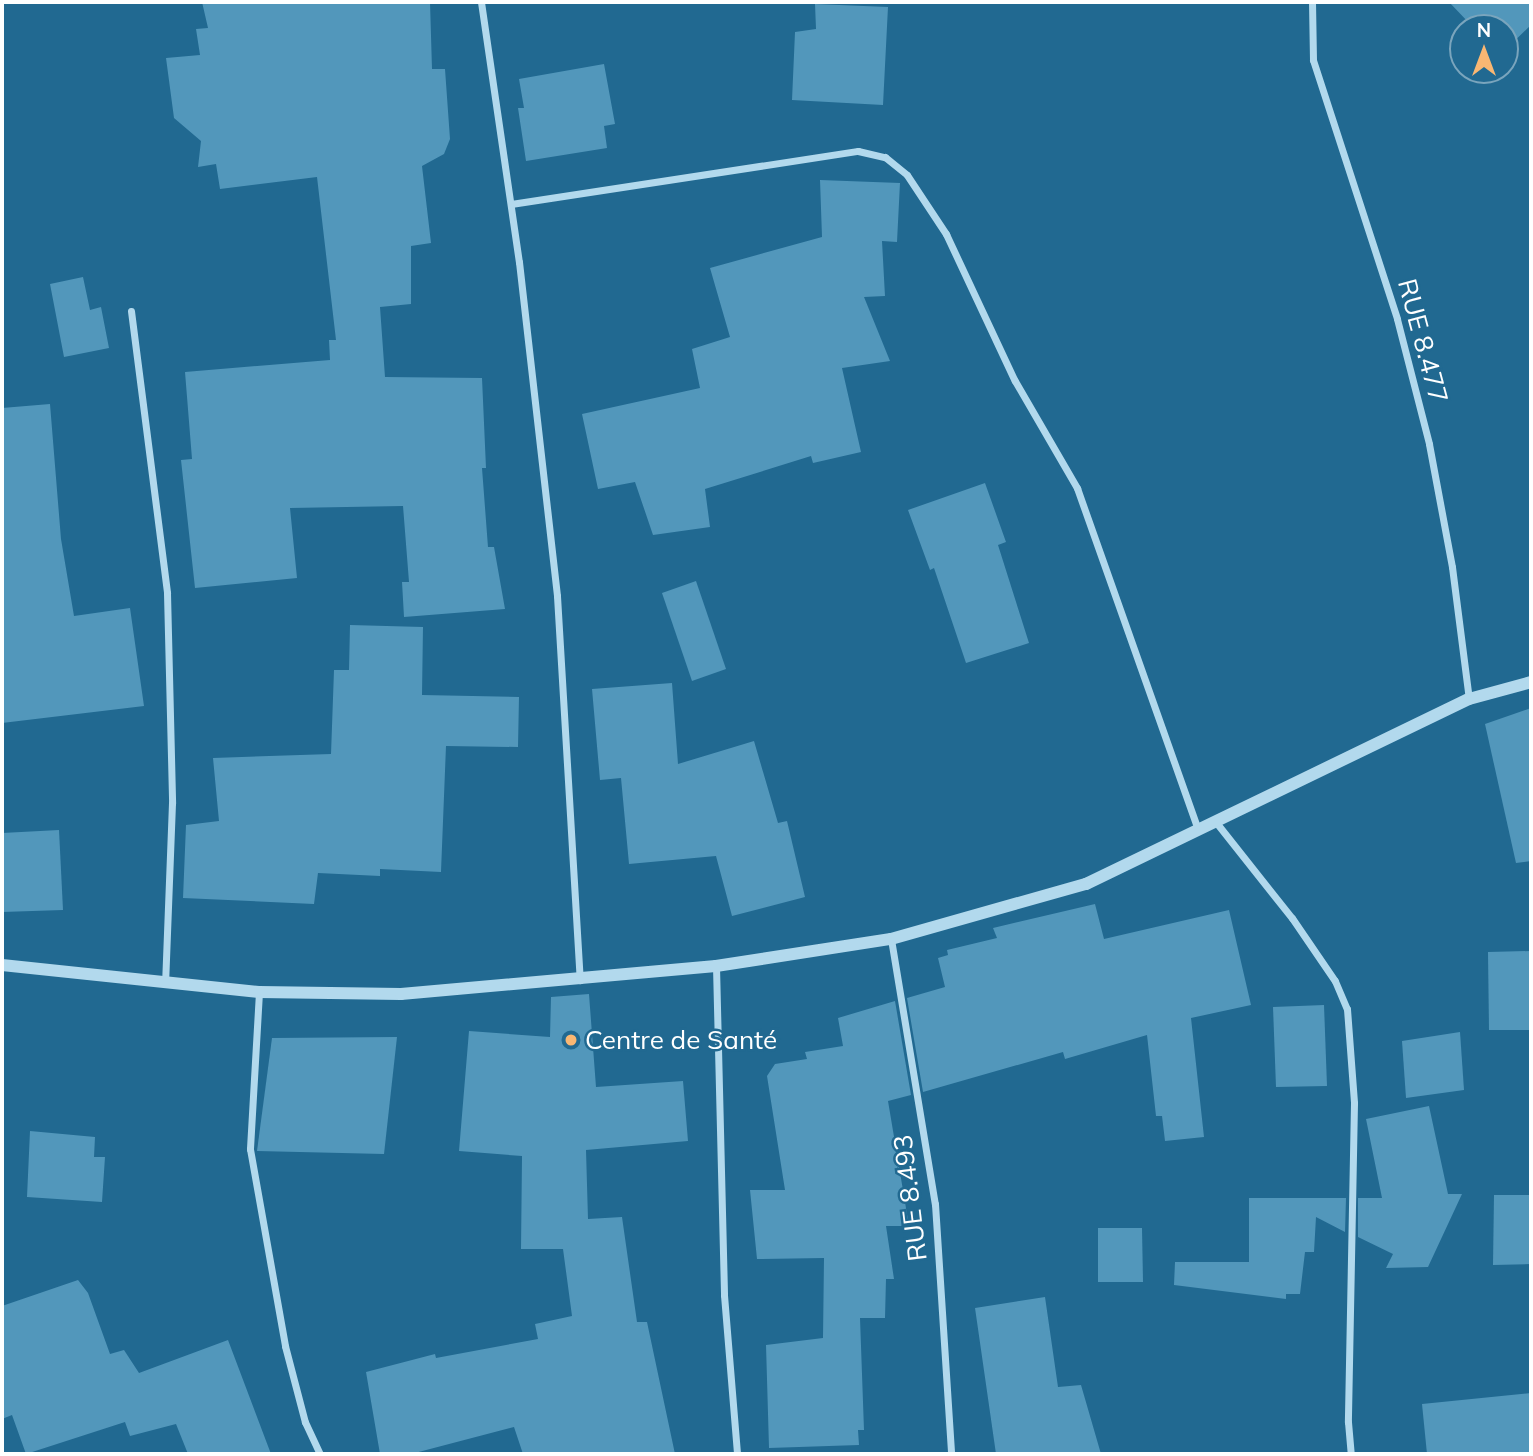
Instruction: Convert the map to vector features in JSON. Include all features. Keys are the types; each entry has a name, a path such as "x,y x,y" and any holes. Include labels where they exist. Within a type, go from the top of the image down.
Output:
{"street":[{"path":"481,2 511,204 557,596 580,980"},
{"name":"RUE 8.477","path":"1312,2 1313,60 1397,319 1429,444 1452,567 1469,699"},
{"path":"511,204 858,151 885,157 907,174 946,234 1015,381 1077,488 1198,829"},
{"path":"131,312 167,593 172,803 165,983"},
{"path":"2,965 259,992 401,995 716,966 891,939 1086,884 1469,699 1531,682"},
{"path":"1215,821 1292,918 1335,981 1347,1009 1354,1103 1348,1422 1351,1454"},
{"name":"RUE 8.493","path":"891,939 935,1204 951,1454"},
{"path":"716,966 724,1295 737,1454"},
{"path":"259,992 250,1149 285,1346 305,1422 320,1454"}],"building":[{"path":"202,2 430,2 432,69 445,69 450,139 444,154 422,166 431,243 411,246 411,304 380,307 385,377 482,378 486,468 482,468 488,547 494,547 505,609 404,617 402,582 409,582 403,506 290,508 297,578 195,588 181,460 192,459 185,372 330,360 329,340 336,340 317,177 220,189 216,164 198,167 201,141 174,118 166,58 200,55 196,29 208,28"},
{"path":"1449,2 1531,2 1531,25 1519,37 1519,14 1460,14"},
{"path":"815,4 888,7 883,105 792,100 795,32 816,29"},
{"path":"604,64 615,124 604,126 607,148 526,161 518,108 524,108 519,79"},
{"path":"820,180 900,183 897,242 882,241 885,296 864,297 890,361 842,368 861,452 813,463 811,456 705,489 710,527 653,535 635,482 598,489 582,414 700,388 692,349 730,337 710,268 822,237"},
{"path":"83,277 90,310 101,307 109,348 64,357 50,284"},
{"path":"50,404 61,539 74,616 130,608 144,706 2,723 2,408"},
{"path":"985,483 1006,542 998,545 1029,643 966,663 934,568 930,570 908,510"},
{"path":"696,581 726,669 692,681 662,593"},
{"path":"350,625 423,627 422,695 519,697 518,747 446,746 441,872 380,869 380,876 318,873 314,904 183,898 186,825 219,821 213,758 331,754 334,670 349,670"},
{"path":"672,683 678,764 754,741 778,823 787,821 805,897 732,916 716,856 629,864 621,778 600,780 592,689"},
{"path":"1531,708 1531,861 1516,863 1485,724"},
{"path":"59,830 63,910 2,912 2,833"},
{"path":"1095,904 1104,939 1229,910 1251,1005 1191,1018 1204,1137 1165,1141 1162,1116 1156,1116 1147,1035 1065,1059 1063,1052 923,1092 907,998 945,987 938,958 948,955 947,950 997,938 993,928"},
{"path":"1531,951 1531,1030 1489,1030 1488,952"},
{"path":"589,994 596,1087 683,1081 688,1141 586,1150 588,1219 622,1217 637,1322 647,1322 675,1454 523,1454 514,1427 411,1454 380,1454 366,1372 435,1354 436,1358 538,1339 535,1324 572,1316 563,1249 521,1249 522,1156 459,1151 469,1031 550,1037 551,997"},
{"path":"895,1001 911,1095 888,1101 909,1226 886,1226 894,1279 886,1279 885,1318 860,1318 864,1430 858,1430 859,1445 769,1448 766,1345 823,1338 824,1258 757,1259 750,1190 785,1190 767,1076 775,1064 807,1059 805,1052 843,1046 838,1018"},
{"path":"1324,1005 1327,1086 1276,1087 1273,1007"},
{"path":"1460,1032 1464,1090 1406,1098 1402,1041"},
{"path":"397,1037 384,1154 257,1151 272,1038"},
{"path":"1429,1106 1448,1194 1462,1194 1428,1267 1386,1268 1393,1254 1358,1237 1358,1198 1382,1198 1366,1119"},
{"path":"30,1131 95,1137 94,1157 105,1157 102,1202 27,1197"},
{"path":"1494,1195 1531,1195 1531,1264 1493,1265"},
{"path":"1249,1198 1346,1198 1345,1232 1316,1217 1314,1252 1305,1252 1300,1294 1286,1294 1286,1299 1174,1285 1175,1262 1249,1262"},
{"path":"1098,1228 1142,1228 1143,1282 1098,1282"},
{"path":"78,1280 88,1293 110,1354 124,1350 139,1373 228,1340 271,1454 188,1454 176,1424 130,1436 125,1422 26,1454 12,1415 2,1419 2,1306"},
{"path":"1045,1297 1058,1387 1081,1385 1101,1454 996,1454 975,1308"},
{"path":"1531,1393 1531,1454 1427,1454 1422,1404"}],"place":[{"name":"Centre de Santé","path":"571,1040"}]}
